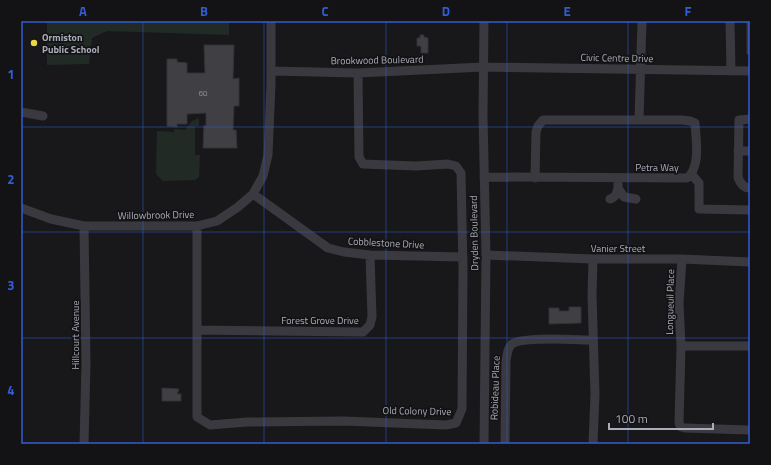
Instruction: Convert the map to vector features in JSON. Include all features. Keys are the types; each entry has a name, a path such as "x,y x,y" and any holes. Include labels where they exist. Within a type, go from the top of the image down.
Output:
{"street":[{"name":"Willowbrook Drive","path":"21,208 51,220 84,226 197,226 217,221 238,207 253,194 263,176 268,155 271,21"},
{"name":"Dryden Boulevard","path":"484,21 484,177 486,255 484,444"},
{"path":"639,120 642,21"},
{"path":"730,21 731,71"},
{"name":"Brookwood Boulevard","path":"271,71 358,73 484,68"},
{"name":"Civic Centre Drive","path":"484,68 750,71"},
{"name":"Old Colony Drive","path":"197,226 197,417 210,425 247,422 343,421 446,425 456,423 462,409 463,257 461,173 456,166 448,164 416,166 363,164 359,157 358,73"},
{"path":"21,112 43,116"},
{"path":"750,119 739,120 738,151 738,177 740,183 746,188 750,188"},
{"name":"Petra Way","path":"484,177 535,178 618,183 687,178 692,175 695,169 695,123 682,120 543,120 538,126 536,132 535,178"},
{"path":"738,151 750,151"},
{"path":"692,175 699,184 699,209 750,210"},
{"path":"610,198 613,198 617,194 618,183"},
{"path":"618,183 624,197 636,199"},
{"name":"Cobblestone Drive","path":"253,194 328,248 344,252 370,255 463,257"},
{"name":"Hillcourt Avenue","path":"84,226 86,364 84,444"},
{"name":"Forest Grove Drive","path":"198,330 363,332 370,325 372,317 370,255"},
{"name":"Vanier Street","path":"486,255 750,262"},
{"path":"593,259 595,394 593,444"},
{"name":"Longueuil Place","path":"682,259 679,303 681,346 679,423 681,427 697,429 750,430"},
{"name":"Robideau Place","path":"505,444 506,361 508,350 512,344 524,340 593,340"},
{"name":"Longueuil Place","path":"681,346 750,346"}],"shaded area":[{"path":"47,21 229,21 229,35 107,31 92,38 89,64 47,65"},
{"path":"199,118 199,126 195,126 195,155 200,155 199,177 195,180 163,181 156,174 157,131 174,132 174,129 185,130 192,121"}],"building":[{"path":"747,21 750,21 750,54 747,54"},
{"path":"420,35 424,35 424,37 428,38 428,53 421,53 421,46 417,46 417,38 420,38"},
{"path":"204,45 234,45 233,79 239,78 239,106 234,106 233,130 236,130 237,148 203,148 206,113 187,114 187,124 177,124 177,127 167,126 167,59 177,59 177,62 187,63 187,73 205,73"},
{"path":"569,307 581,307 581,323 549,324 549,308 559,308 559,311 569,311"},
{"path":"162,388 179,389 177,394 181,394 181,401 162,401"}],"place":[{"name":"Ormiston Public School","path":"34,43"}]}
